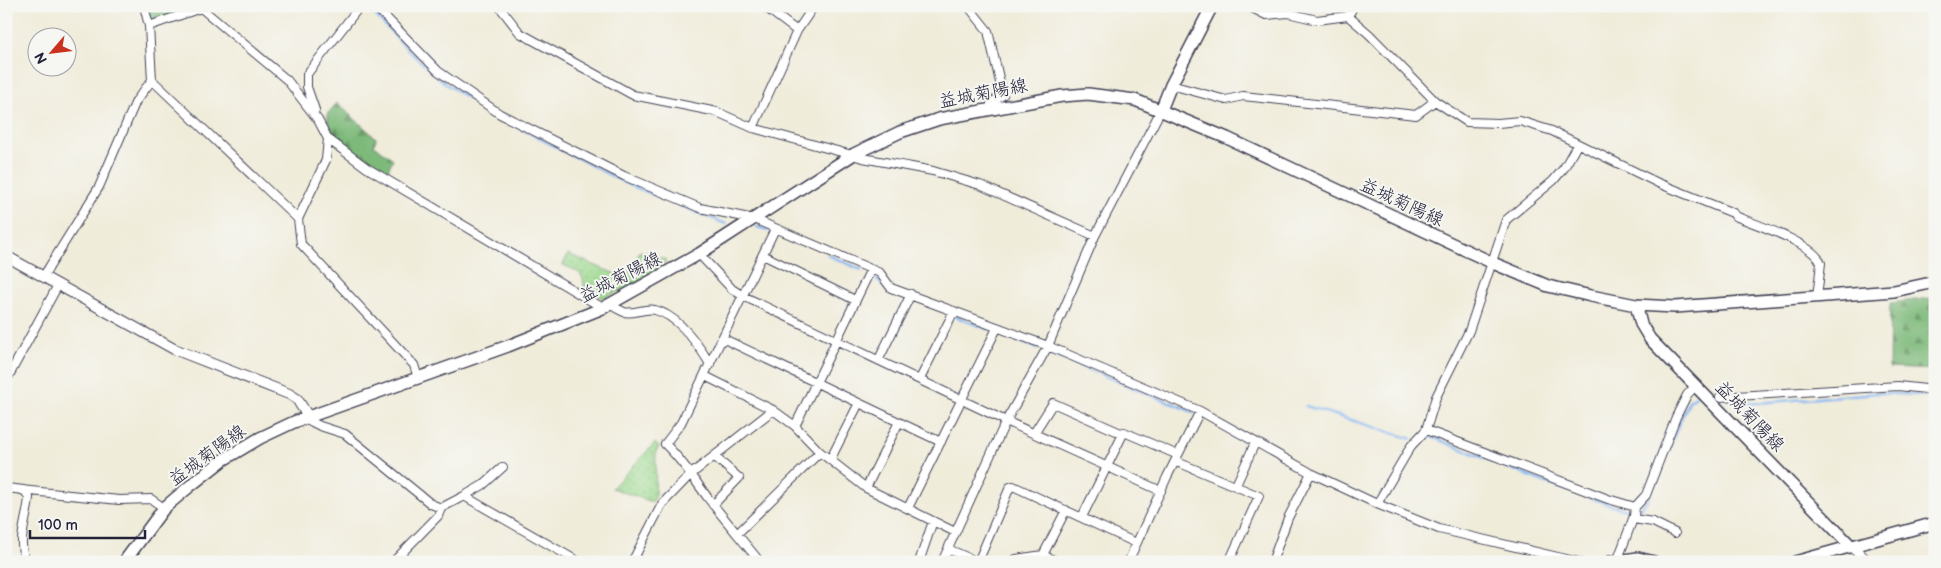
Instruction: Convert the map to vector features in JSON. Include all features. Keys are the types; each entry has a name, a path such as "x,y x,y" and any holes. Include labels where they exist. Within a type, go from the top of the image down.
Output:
{"main road":[{"path":"1161,110 1171,85 1212,6"},
{"name":"益城菊陽線","path":"124,562 164,508 223,460 260,438 308,418 606,306 699,254 854,154 900,132 922,124 992,108 1062,96 1088,94 1135,100 1226,138 1493,263 1548,286 1636,305 1675,306 1817,297 1894,290 1935,282"},
{"name":"益城菊陽線","path":"1636,305 1641,324 1650,339 1696,384 1850,545"},
{"path":"1795,562 1850,545 1935,523"},
{"path":"1614,560 1638,558 1654,562"}],"street":[{"path":"43,277 99,187 136,101 152,80 149,26 144,6"},
{"path":"360,6 307,74 307,87 318,120 328,139 367,168 606,306 625,313 655,310 667,316 684,328 696,341 710,364"},
{"path":"375,6 438,71 500,114 624,176 700,208 754,218 880,273 891,288 1048,346 1200,411 1311,474 1377,504 1439,529 1579,562"},
{"path":"498,6 520,33 633,94 716,112 753,128 863,158 933,171 980,184 1095,236"},
{"path":"764,6 797,31"},
{"path":"753,128 797,31 814,6"},
{"path":"968,6 988,31 1004,95 991,103 992,108"},
{"path":"1248,6 1266,15 1288,13 1317,20 1348,16 1370,34 1435,101 1467,122 1498,123 1520,121 1552,131 1577,145 1798,243 1817,256 1821,263 1817,297"},
{"path":"1348,16 1354,6"},
{"path":"149,26 198,7 287,80 318,120"},
{"path":"152,80 298,218"},
{"path":"1171,85 1226,100 1242,96 1412,115 1423,112 1435,101"},
{"path":"942,562 1006,421 1048,346 1095,236 1161,110"},
{"path":"328,139 326,160 298,218 301,244 414,365 418,378"},
{"path":"1377,504 1411,446 1426,430 1436,397 1470,331 1506,220 1553,181 1577,145"},
{"path":"760,562 690,475 684,462 665,444 681,423 776,228"},
{"path":"699,254 732,289 743,296 962,398 1006,421 1161,491"},
{"path":"763,255 855,300"},
{"path":"6,256 174,349 289,394 297,399 308,418 320,426 345,434 430,504 440,508 464,496 482,485 503,466"},
{"path":"795,426 871,269"},
{"path":"6,381 58,285"},
{"path":"879,359 911,294"},
{"path":"920,379 954,311"},
{"path":"908,508 998,328"},
{"path":"722,338 941,442"},
{"path":"705,376 773,410 795,426 820,452 866,488 956,532"},
{"path":"1614,560 1632,519 1635,507 1646,495 1680,409 1687,395 1696,384"},
{"path":"1720,397 1898,386 1935,390"},
{"path":"830,460 859,403"},
{"path":"1034,433 1053,403 1124,434"},
{"path":"632,562 662,504 690,475 773,410"},
{"path":"1128,562 1200,411"},
{"path":"866,488 899,422"},
{"path":"1426,430 1608,499 1635,507"},
{"path":"1082,517 1126,431 1177,458 1259,496 1229,562"},
{"path":"1236,485 1255,442"},
{"path":"737,534 820,452"},
{"path":"713,505 739,478 714,456"},
{"path":"1272,562 1288,518 1311,474"},
{"path":"948,549 978,562 1010,487 1013,486 1136,543"},
{"path":"6,488 119,500 151,499 164,508"},
{"path":"21,490 29,497 22,533 23,555 27,562"},
{"path":"464,496 578,562"},
{"path":"393,562 438,516 440,508"},
{"path":"1043,555 1066,510"},
{"path":"1632,519 1654,522 1675,533"},
{"path":"919,562 933,521"},
{"path":"1850,545 1868,562"},
{"path":"1014,562 1016,559 1043,555 1058,562"}],"green space":[{"path":"147,6 193,8 150,23"},
{"path":"337,103 376,138 374,145 393,159 386,174 332,142 327,114"},
{"path":"640,251 667,260 661,267 645,278 602,298 584,289 583,279 579,273 563,265 568,254 625,278"},
{"path":"1931,298 1931,354 1935,354 1935,370 1889,368 1890,303"},
{"path":"655,443 659,447 656,451 655,498 652,502 612,488"}],"waterway":[{"path":"367,6 409,51 446,84 486,109"},
{"path":"508,122 625,183 726,224"},
{"path":"757,227 768,230"},
{"path":"777,233 791,239"},
{"path":"828,255 862,270"},
{"path":"874,276 888,291 895,293"},
{"path":"954,316 988,329"},
{"path":"998,333 1037,348"},
{"path":"1046,352 1193,412"},
{"path":"1729,400 1745,404 1877,393 1935,396"},
{"path":"1659,471 1689,401 1696,396"},
{"path":"1306,406 1412,439"},
{"path":"1239,437 1250,444"},
{"path":"1423,438 1432,437 1549,484 1632,512"},
{"path":"1637,511 1650,495"}]}
